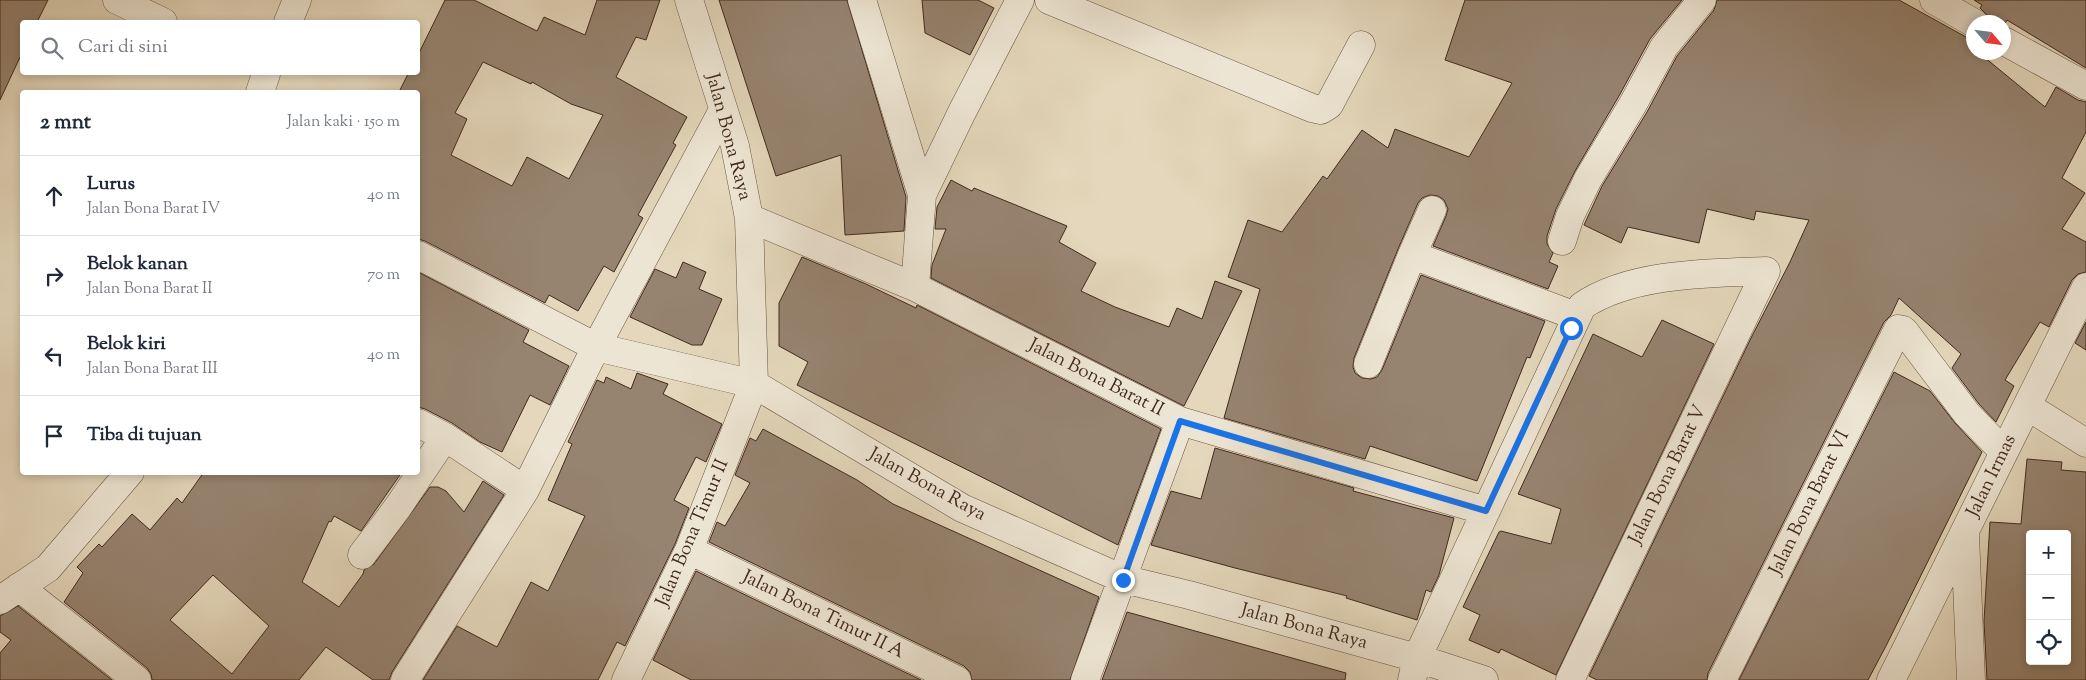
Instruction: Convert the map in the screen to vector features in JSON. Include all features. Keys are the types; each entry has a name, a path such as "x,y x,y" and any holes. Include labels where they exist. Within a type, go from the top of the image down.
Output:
{"street":[{"path":"117,0 158,20"},
{"path":"289,20 297,0"},
{"name":"Jalan Bona Raya","path":"689,0 735,146 749,218 754,384 962,508 1123,580 1199,598 1415,669 1484,680"},
{"path":"862,0 922,195"},
{"path":"914,287 922,195 1020,0"},
{"path":"1049,0 1312,108 1321,110 1329,105 1361,45"},
{"path":"1562,241 1570,216 1588,179 1633,104 1664,47 1702,0"},
{"path":"1934,0 1966,18"},
{"path":"2011,45 2086,86"},
{"path":"405,680 525,490 596,347 723,110"},
{"path":"1368,364 1432,210"},
{"name":"Jalan Bona Barat II","path":"749,218 914,287 1180,421 1486,511"},
{"path":"420,256 596,347 754,384"},
{"path":"1412,256 1576,316 1415,669"},
{"name":"Jalan Bona Barat V","path":"1570,680 1766,271 1676,277 1629,285 1590,300 1582,306 1576,316"},
{"name":"Jalan Irmas","path":"1971,680 1965,531 2086,287"},
{"name":"Jalan Bona Barat VI","path":"1722,680 1895,332 1900,329 1905,332 1967,414 2004,452"},
{"name":"Jalan Bona Timur II","path":"626,680 689,550 754,384"},
{"path":"2027,406 2086,443"},
{"path":"1085,680 1180,421"},
{"path":"420,424 445,437 525,490"},
{"path":"420,474 445,437"},
{"path":"127,475 48,568 9,594 137,680"},
{"path":"362,555 419,475"},
{"path":"1891,680 1965,531"},
{"name":"Jalan Bona Timur II A","path":"689,550 957,680"}],"building":[{"path":"0,0 48,0 38,20 20,20 20,57 0,100"},
{"path":"445,0 474,0 537,31 544,17 585,35 597,0 660,0 646,40 636,37 616,77 687,117 673,143 676,145 638,215 643,218 614,272 604,266 578,311 549,295 545,303 420,240 420,90 400,90 408,75 420,75 420,51","holes":["483,62 531,84 532,82 571,104 603,115 569,179 527,157 512,186 451,155 467,119 455,113"]},
{"path":"719,0 847,0 906,197 904,231 845,235 841,155 776,176"},
{"path":"922,0 978,0 994,8 970,55 925,33"},
{"path":"1465,0 1682,0 1650,39 1575,171 1556,209 1547,236 1547,244 1553,253 1549,262 1558,266 1548,289 1433,246 1448,209 1444,200 1438,196 1430,195 1422,198 1418,203 1398,249 1354,358 1353,367 1355,373 1362,378 1371,379 1377,377 1382,370 1421,275 1545,321 1530,358 1527,357 1477,481 1370,446 1365,459 1224,418 1260,289 1228,277 1248,220 1282,232 1323,176 1327,179 1362,130 1388,148 1395,129 1469,157 1512,83 1445,60"},
{"path":"1717,0 1899,0 1966,37 1966,60 1988,60 2045,107 2056,87 2078,100 2086,102 2086,132 2062,178 2085,193 2062,229 2086,242 2086,272 2078,274 2072,280 2049,327 2040,322 2005,380 2014,386 1996,422 1979,404 1952,368 1961,354 1899,298 1891,315 1884,322 1708,673 1707,680 1597,680 1589,676 1809,220 1756,211 1754,220 1707,209 1699,243 1628,227 1621,243 1584,225 1602,186 1647,112 1677,56 1714,10"},
{"path":"1974,0 2086,0 2086,68 2011,22 2011,15 1987,15 1980,8 1982,5"},
{"path":"951,180 972,191 974,188 1067,226 1059,242 1096,263 1081,291 1115,307 1169,327 1177,308 1202,319 1215,281 1242,291 1184,406 931,278 932,265 946,229 935,229 937,207"},
{"path":"802,257 916,308 917,305 1161,429 1118,545 797,385 808,362 779,346 779,303"},
{"path":"683,262 706,272 699,289 722,299 702,345 692,345 630,317 655,269 676,278"},
{"path":"420,273 529,330 523,342 569,366 550,405 530,395 502,452 480,442 452,423 420,408"},
{"path":"1662,320 1714,344 1556,675 1501,649 1499,653 1469,640 1480,615 1463,607 1499,532 1551,544 1561,509 1518,494 1593,334 1642,357"},
{"path":"2086,322 2086,350 2075,343"},
{"path":"1894,372 1930,391 1955,423 1982,452 1887,644 1868,680 1739,680"},
{"path":"637,373 668,384 663,394 722,424 706,462 696,457 674,500 689,508 675,544 625,646 617,642 598,680 423,680 457,626 497,647 531,582 548,591 585,516 548,500 572,444 568,442 597,380 604,383 606,377 631,389"},
{"path":"763,429 857,480 893,504 1099,597 1070,680 972,680 970,672 964,666 709,542 717,522 725,526 750,483 735,475 750,438 756,441"},
{"path":"1215,448 1354,488 1353,491 1454,518 1439,575 1431,592 1426,590 1417,620 1346,598 1347,596 1151,545 1171,491 1201,499"},
{"path":"2027,459 2062,462 2061,470 2086,472 2086,680 1987,680 1984,621 1990,522 2021,524"},
{"path":"202,475 400,475 361,531 334,516 331,522 329,521 302,582 339,607 364,570 374,564 430,487 438,487 446,491 464,512 483,481 504,495 392,672 389,680 373,680 326,647 299,680 152,680 147,668 64,602 83,573 77,567 99,544 102,547 132,514 150,530 177,498 182,503","holes":["213,575 269,626 232,674 170,620"]},
{"path":"696,571 921,680 691,680 653,660"},
{"path":"18,606 112,680 0,680 0,653 11,640 0,632 0,616"},
{"path":"1127,612 1346,673 1345,680 1102,680"}],"route":[{"path":"1123,580 1180,421 1486,511 1571,328"}]}
